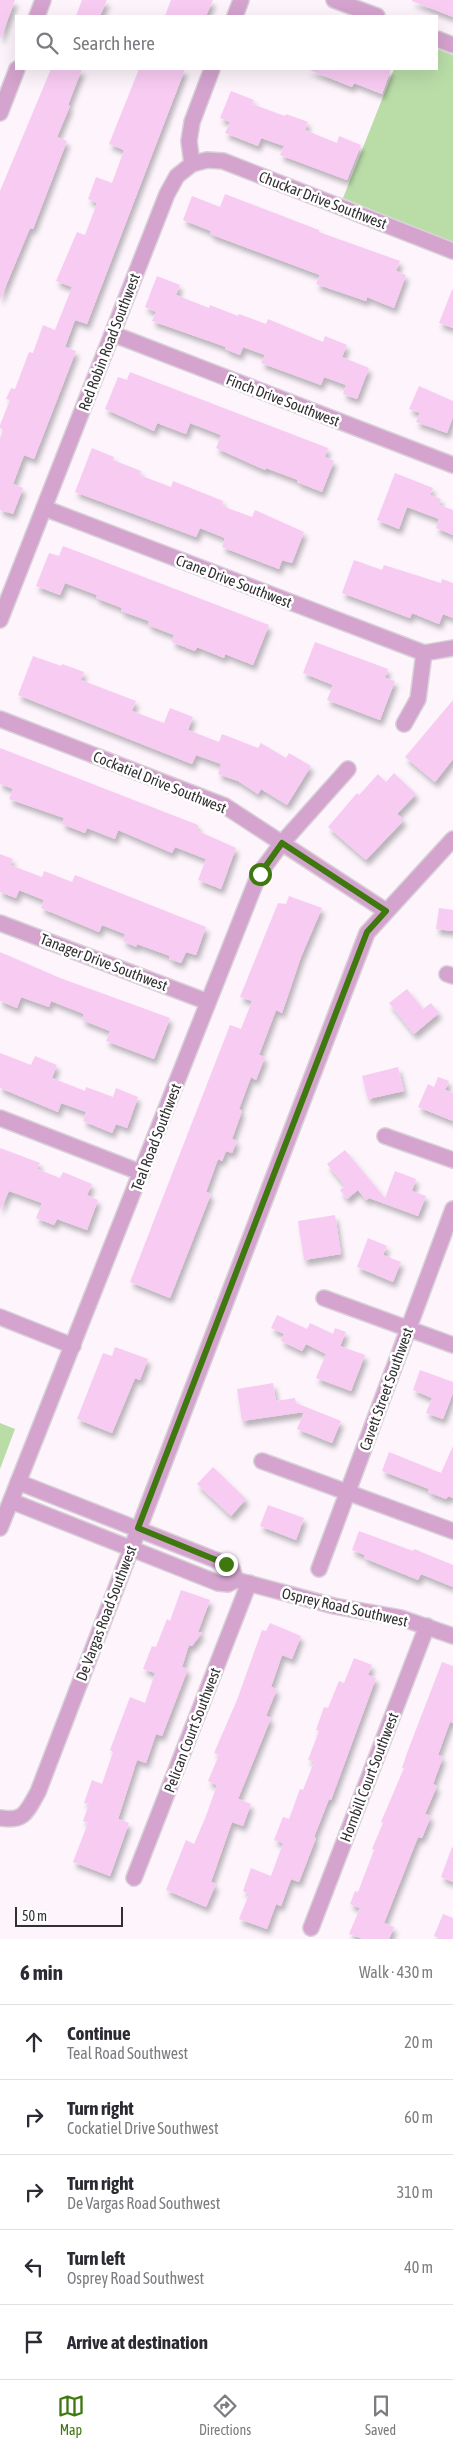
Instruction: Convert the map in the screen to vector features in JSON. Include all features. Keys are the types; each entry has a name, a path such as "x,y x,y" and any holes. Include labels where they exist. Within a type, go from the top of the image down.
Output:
{"street":[{"path":"37,15 43,0"},
{"path":"235,15 241,0"},
{"path":"334,0 374,15"},
{"path":"438,39 453,45"},
{"path":"192,164 188,141 192,122 212,70"},
{"path":"0,113 10,76"},
{"name":"Chuckar Drive Southwest","path":"192,164 207,160 223,161 453,251"},
{"name":"Red Robin Road Southwest","path":"0,620 166,194 177,176 192,164"},
{"name":"Finch Drive Southwest","path":"113,334 453,465"},
{"name":"Crane Drive Southwest","path":"44,508 424,653"},
{"path":"404,724 418,698 424,653 453,648"},
{"name":"Cockatiel Drive Southwest","path":"0,719 224,806 386,911"},
{"name":"Teal Road Southwest","path":"0,1528 260,874 282,843 348,769"},
{"name":"De Vargas Road Southwest","path":"0,1818 17,1819 24,1814 38,1792 367,932 453,839"},
{"name":"Tanager Drive Southwest","path":"0,923 208,1002"},
{"path":"0,1118 142,1173"},
{"path":"385,1136 453,1160"},
{"name":"Cavett Street Southwest","path":"319,1569 453,1209"},
{"path":"324,1298 453,1345"},
{"path":"0,1317 73,1346"},
{"path":"262,1461 453,1531"},
{"path":"18,1482 226,1564 243,1581"},
{"name":"Osprey Road Southwest","path":"11,1501 218,1584 243,1581 308,1600 401,1618 453,1636"},
{"name":"Pelican Court Southwest","path":"134,1878 243,1581"},
{"name":"Hornbill Court Southwest","path":"311,1928 426,1626"}],"green space":[{"path":"438,49 453,55 453,242 343,198 394,70 438,70"},
{"path":"0,1423 15,1429 0,1469"}],"building":[{"path":"0,0 15,0 1,38 0,37"},
{"path":"82,0 107,0 100,15 76,15"},
{"path":"171,0 213,0 206,15 165,15"},
{"path":"453,0 453,17 412,1"},
{"path":"51,70 82,70 68,105 70,106 57,137 67,141 33,229 30,228 0,300 0,191"},
{"path":"139,70 185,70 87,324 75,320 65,347 76,351 34,459 24,455 13,484 23,488 13,514 0,510 0,438 3,430 0,428 0,425 10,400 6,399 11,388 15,389 29,352 33,353 43,325 55,330 72,287 56,281 77,232 85,235 97,203 88,199 96,177 112,183 124,150 109,144"},
{"path":"310,70 391,70 382,94 354,83 352,87"},
{"path":"231,91 254,100 252,104 308,122 305,130 337,143 339,136 361,145 347,180 280,155 284,146 261,138 258,146 225,133 230,122 220,118"},
{"path":"225,194 319,230 319,232 400,261 396,271 406,275 394,308 367,297 366,301 316,284 320,275 210,234 211,231 183,220 192,196 220,207"},
{"path":"157,276 180,285 176,295 209,308 210,305 266,324 268,319 323,342 325,336 347,345 342,357 369,368 357,399 343,394 346,385 324,377 321,385 261,363 265,355 243,347 240,355 225,349 226,347 152,321 156,312 145,307"},
{"path":"453,290 453,328 439,323"},
{"path":"130,372 328,448 325,457 334,461 322,492 297,482 298,480 266,468 265,470 216,448 221,435 190,423 186,434 157,423 154,431 105,409 118,377 127,380"},
{"path":"419,386 453,401 453,417 447,433 416,422 420,413 409,409"},
{"path":"92,448 114,457 113,460 141,471 139,475 171,487 173,481 223,501 222,506 252,517 255,510 304,532 292,563 282,560 279,569 222,547 225,538 200,528 196,537 75,492"},
{"path":"395,473 433,488 430,495 441,499 439,505 453,510 453,535 436,528 439,519 407,507 399,529 377,520"},
{"path":"63,546 269,625 253,665 225,654 224,658 197,647 195,651 172,642 174,635 148,625 149,621 121,611 122,608 96,598 97,595 65,583 60,595 36,586 49,553 59,556"},
{"path":"354,560 382,570 384,565 441,583 442,579 453,583 453,618 443,614 439,624 412,613 410,618 342,593"},
{"path":"315,642 388,669 385,678 395,681 380,720 327,700 333,685 303,673"},
{"path":"33,656 84,672 81,680 136,701 132,711 164,723 170,708 193,717 188,730 219,742 222,734 258,748 261,743 286,758 289,753 311,766 287,805 261,789 258,794 238,781 218,774 221,764 196,755 192,764 18,695"},
{"path":"453,700 453,759 435,782 405,757"},
{"path":"0,748 198,825 198,831 236,848 221,889 198,880 206,859 175,847 172,853 118,830 115,839 87,828 85,833 62,824 64,818 9,799 13,789 0,784"},
{"path":"394,773 416,794 397,814 404,820 366,860 328,827 357,793 359,795 378,774 386,782"},
{"path":"0,854 13,859 10,865 42,877 44,871 72,882 75,875 206,927 196,955 186,952 181,963 169,959 170,956 137,944 136,947 123,941 125,934 102,925 99,932 41,908 44,900 19,890 16,898 0,892"},
{"path":"289,896 322,908 301,957 282,1013 276,1010 259,1055 265,1057 256,1080 251,1077 239,1109 242,1111 232,1139 237,1141 232,1153 226,1151 222,1161 218,1159 206,1192 211,1194 170,1298 130,1282 230,1025 241,1029 252,1001 240,997 278,903 286,904"},
{"path":"439,908 453,910 453,931 436,929"},
{"path":"0,952 60,978 170,1018 154,1059 106,1041 110,1031 82,1020 84,1014 51,1001 49,1007 21,997 17,1008 0,1001"},
{"path":"407,989 423,1009 431,1003 439,1013 414,1034 389,1003"},
{"path":"0,1053 31,1065 35,1056 57,1065 52,1078 85,1091 86,1087 113,1097 116,1088 138,1097 127,1128 116,1124 112,1133 83,1121 86,1112 61,1103 58,1112 0,1088"},
{"path":"398,1067 404,1091 368,1099 362,1076"},
{"path":"438,1077 449,1081 445,1090 453,1093 453,1121 418,1107 428,1084 434,1087"},
{"path":"0,1148 40,1163 37,1169 60,1178 63,1172 92,1184 87,1195 98,1200 87,1230 57,1219 54,1225 36,1218 42,1203 9,1191 0,1210"},
{"path":"345,1150 385,1198 395,1171 416,1179 412,1191 426,1196 418,1216 369,1198 366,1200 358,1190 347,1199 340,1190 345,1186 327,1164"},
{"path":"335,1215 341,1254 304,1260 298,1221"},
{"path":"368,1238 387,1246 383,1255 401,1262 393,1282 357,1267"},
{"path":"277,1315 307,1329 310,1323 333,1334 335,1328 346,1332 340,1346 365,1355 351,1391 316,1378 326,1354 306,1344 302,1351 281,1341 284,1334 271,1328"},
{"path":"115,1347 148,1359 140,1380 135,1378 112,1433 77,1419 103,1353 112,1356"},
{"path":"420,1370 453,1382 453,1393 443,1419 426,1413 432,1398 413,1390"},
{"path":"273,1383 276,1401 295,1398 296,1403 341,1421 332,1443 297,1429 304,1412 242,1421 237,1389"},
{"path":"453,1446 453,1498 448,1496 446,1499 428,1492 429,1489 382,1471 389,1452 441,1473"},
{"path":"213,1467 246,1499 231,1516 197,1484"},
{"path":"268,1505 304,1518 296,1540 260,1526"},
{"path":"359,1531 413,1551 414,1549 453,1565 453,1587 421,1574 418,1580 364,1558 365,1555 352,1550"},
{"path":"181,1590 210,1600 198,1632 202,1633 192,1646 189,1645 182,1667 188,1669 162,1736 156,1734 146,1763 137,1760 118,1819 129,1823 110,1876 73,1862 88,1823 83,1821 89,1804 84,1803 92,1780 102,1784 113,1752 110,1750 130,1697 145,1703 155,1673 143,1669 152,1646 156,1647 167,1619 170,1621"},
{"path":"270,1623 301,1636 292,1659 282,1655 271,1687 277,1689 266,1716 271,1718 238,1799 251,1804 243,1826 232,1822 211,1882 216,1884 206,1907 166,1890 186,1840 194,1844 206,1816 217,1785 208,1781 219,1755 214,1753 237,1700 262,1630 266,1631"},
{"path":"354,1658 372,1665 368,1675 376,1678 331,1800 329,1799 314,1837 316,1838 299,1882 291,1879 281,1906 276,1904 267,1929 239,1919 249,1894 243,1891 251,1868 271,1876 283,1843 274,1840 283,1817 289,1819 300,1789 303,1790 314,1762 308,1760 319,1731 316,1730 324,1707 328,1708 339,1681 344,1683"},
{"path":"442,1662 453,1666 453,1723 450,1722 438,1755 443,1757 433,1784 437,1786 425,1814 431,1816 422,1838 418,1837 384,1923 394,1927 389,1939 363,1939 349,1934 360,1908 350,1904 355,1891 358,1892 374,1850 372,1849 383,1823 381,1822 404,1768 402,1768 407,1753"},
{"path":"453,1848 453,1882 441,1877"},
{"path":"443,1914 453,1918 453,1939 442,1939 434,1936"}],"route":[{"path":"226,1564 138,1528 367,932 386,911 282,843 260,874"}]}
